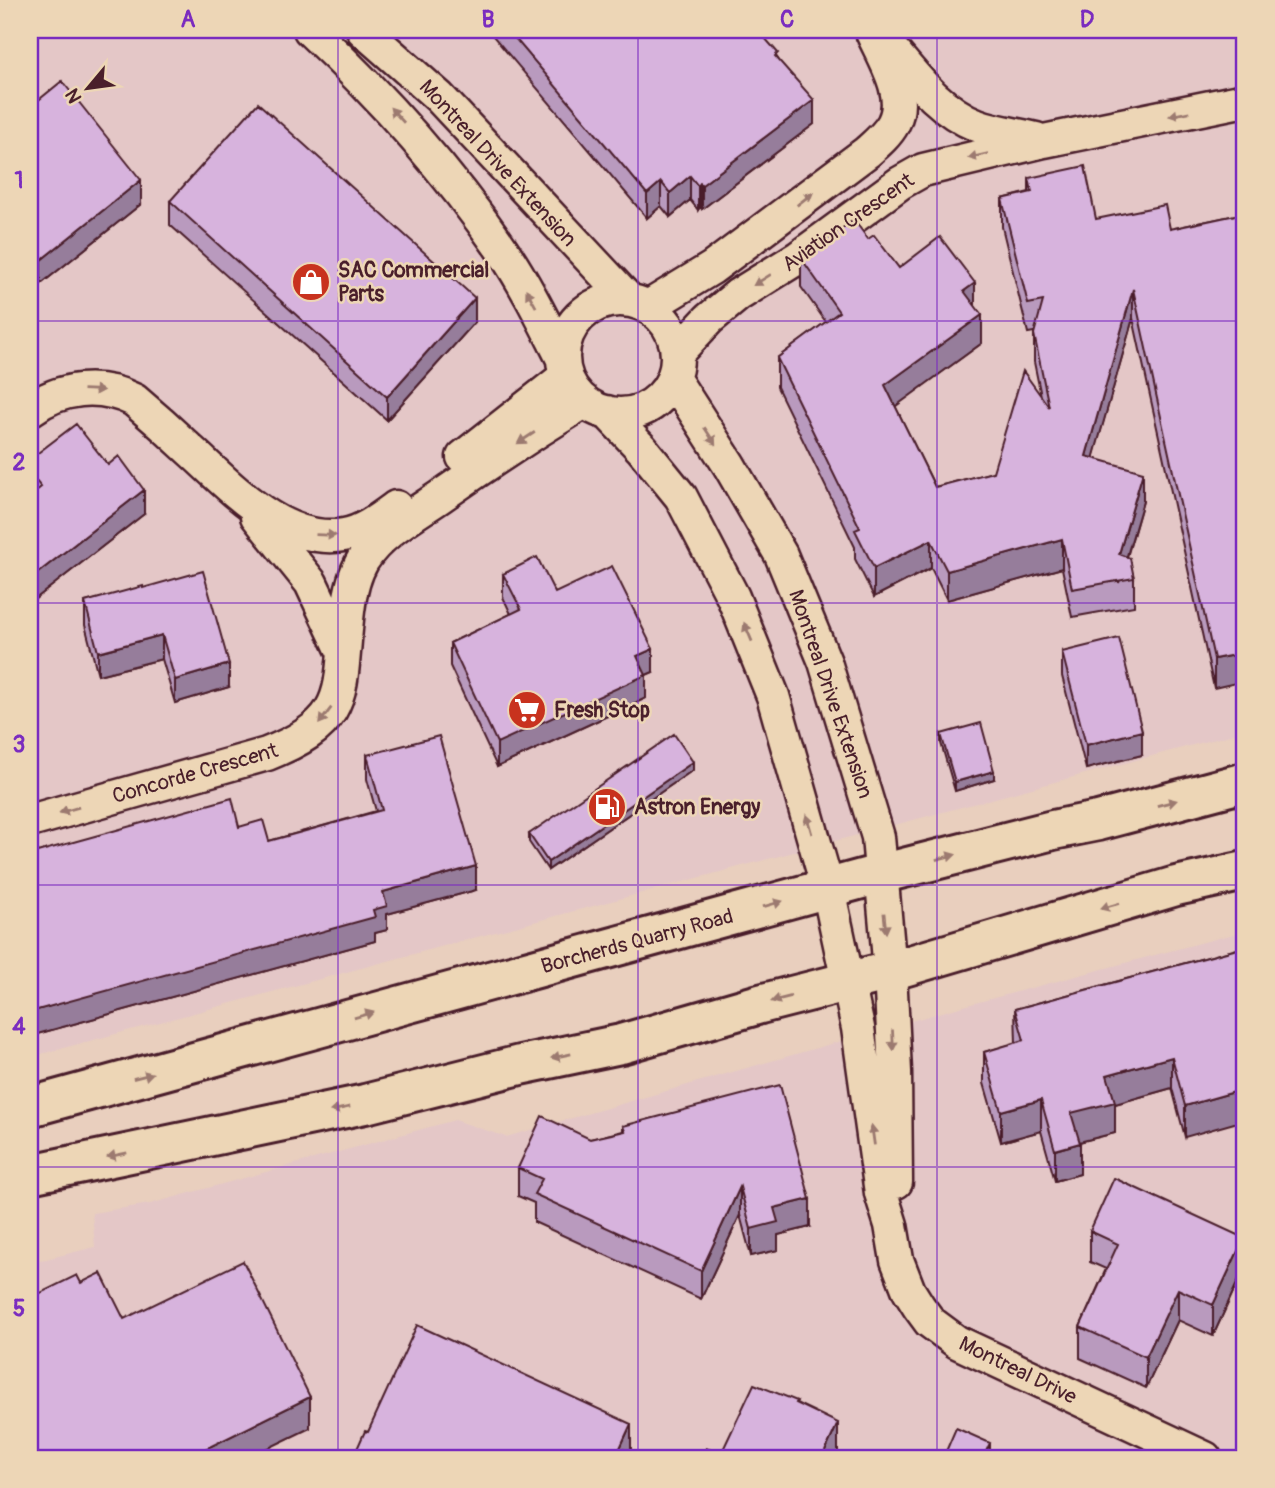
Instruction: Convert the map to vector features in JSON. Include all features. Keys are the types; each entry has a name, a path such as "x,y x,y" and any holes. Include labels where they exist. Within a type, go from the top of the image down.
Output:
{"main road":[{"name":"Borcherds Quarry Road","path":"30,1107 880,874 1245,782"},
{"path":"30,1174 365,1104 520,1065 621,1044 890,971 1176,886 1245,871"}],"street":[{"name":"Montreal Drive Extension","path":"310,30 402,120 468,204 504,252 564,367"},
{"name":"Montreal Drive Extension","path":"363,30 439,97 639,303"},
{"name":"Aviation Crescent","path":"639,303 731,254 885,136 894,123 898,101 873,30"},
{"name":"Aviation Crescent","path":"873,30 941,104 977,125 1044,141"},
{"name":"Aviation Crescent","path":"675,366 709,319 738,295 799,257 909,177 923,170 1044,141 1245,100"},
{"path":"596,407 624,413 640,410 654,402 666,390 675,366 674,338 667,325 639,303 612,300 596,305 582,314 571,326 565,342 564,367 596,407 642,449 681,497 733,597 773,696 828,889"},
{"name":"Montreal Drive Extension","path":"675,366 786,565 825,662 878,836 890,971"},
{"name":"Concorde Crescent","path":"30,410 44,401 78,389 93,388 119,393 134,400 243,498 282,523 304,533 347,535 382,517 465,456 564,367"},
{"name":"Concorde Crescent","path":"30,821 267,754 311,733 328,716 343,680 343,653 355,579 363,560 377,543 474,472 596,407"},
{"name":"Concorde Crescent","path":"243,498 311,583 343,653"},
{"name":"Montreal Drive","path":"828,889 858,1028 881,1193 891,1225 897,1259 909,1291 930,1322 957,1342 1205,1458"},
{"name":"Montreal Drive","path":"890,971 896,1164 891,1225"}],"shaded area":[{"path":"30,30 1245,30 1245,731 30,1057"},
{"path":"1245,931 1245,1458 30,1458 30,1263 95,1247 92,1213 150,1204 455,1120 506,1137 960,1007"}],"building":[{"path":"508,30 758,30 778,53 775,56 814,100 702,185 700,183 698,186 690,176 670,193 661,182 647,194"},
{"path":"62,81 141,180 41,260 36,253 30,258 30,107"},
{"path":"258,103 475,298 387,397 170,201"},
{"path":"1085,166 1096,219 1165,205 1170,229 1245,213 1245,653 1214,659 1133,289 1086,456 1143,472 1119,554 1130,558 1134,578 1072,589 1062,539 947,571 931,540 874,568 855,530 860,528 777,358 839,312 801,258 854,220 868,239 874,235 899,268 940,237 975,283 964,291 982,315 885,385 935,487 993,472 1023,371 1049,407 1034,334 1043,301 1028,304 1002,199 1032,192 1029,178"},
{"path":"76,424 108,465 119,456 144,490 30,579 30,496 41,487 30,474 30,459"},
{"path":"537,557 555,593 612,566 653,649 637,656 646,675 497,743 450,643 521,609 503,574"},
{"path":"203,571 229,664 175,680 162,635 98,652 85,602"},
{"path":"30,626 36,652 30,657"},
{"path":"1119,638 1142,731 1086,745 1062,652"},
{"path":"981,723 994,771 955,782 941,734"},
{"path":"674,734 693,762 548,862 529,834"},
{"path":"439,736 476,866 383,892 387,906 373,910 375,917 30,1012 30,854 232,798 239,827 263,820 269,841 382,810 367,755"},
{"path":"1245,947 1245,1089 1185,1106 1172,1057 1107,1075 1115,1102 1071,1113 1080,1143 1055,1150 1041,1100 1001,1111 984,1052 1024,1040 1015,1009"},
{"path":"780,1085 810,1199 774,1208 778,1222 751,1229 740,1187 701,1271 534,1194 542,1179 518,1168 542,1116 590,1139 625,1131 623,1126"},
{"path":"1114,1178 1244,1238 1213,1305 1178,1289 1146,1357 1080,1327 1118,1244 1090,1231"},
{"path":"243,1261 310,1397 191,1456 193,1458 30,1458 30,1298 77,1275 81,1283 101,1273 124,1319"},
{"path":"417,1325 631,1424 620,1448 636,1455 634,1458 353,1458 365,1431 368,1432"},
{"path":"754,1384 797,1401 796,1403 838,1423 822,1458 701,1458 706,1448 721,1454"},
{"path":"956,1428 990,1443 983,1458 944,1456"}],"place":[{"name":"SAC Commercial Parts","path":"311,282"},
{"name":"Fresh Stop","path":"527,710"},
{"name":"Astron Energy","path":"607,807"}]}
